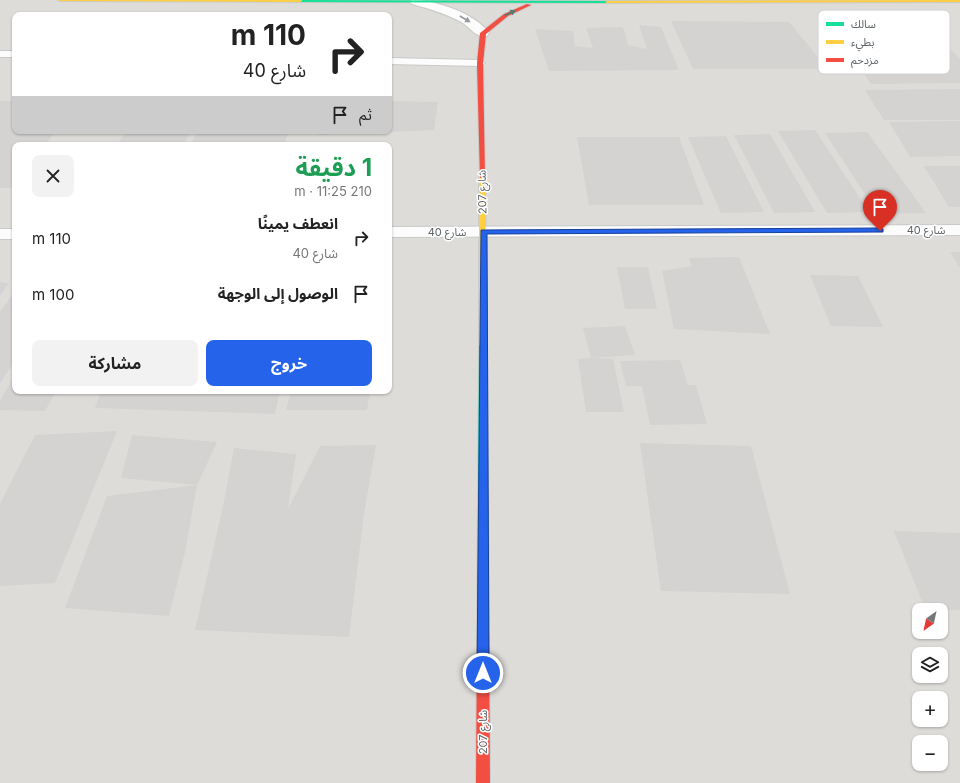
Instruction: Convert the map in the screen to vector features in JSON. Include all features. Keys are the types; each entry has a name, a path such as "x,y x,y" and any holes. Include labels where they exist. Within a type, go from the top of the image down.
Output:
{"street":[{"path":"60,0 416,2 960,1"},
{"path":"416,2 438,7 457,14 472,23 483,33 506,15 543,1"},
{"name":"شارع 207","path":"483,33 480,63 483,232 483,783"},
{"name":"شارع 40","path":"392,232 960,230"},
{"path":"0,234 12,234"}],"lane":[{"path":"0,54 12,54"},
{"path":"392,61 480,63"}],"shaded area":[{"path":"0,0 960,0 960,783 0,783"}],"building":[{"path":"671,21 789,22 818,57 818,69 693,69"},
{"path":"639,25 661,27 679,70 549,71 535,29 573,31 575,46 593,48 586,28 623,27 628,45 647,49"},
{"path":"950,49 960,59 960,83 871,84 864,74 950,74"},
{"path":"960,89 960,120 884,120 865,90"},
{"path":"0,101 12,101 12,134 54,134 47,142 12,142 12,186 10,188 0,188"},
{"path":"392,101 438,102 434,130 392,132"},
{"path":"960,121 960,156 910,157 889,122"},
{"path":"815,130 869,212 827,213 778,131"},
{"path":"867,132 926,213 878,214 825,133"},
{"path":"125,134 189,134 185,142 119,142"},
{"path":"196,134 288,134 285,142 192,142"},
{"path":"317,134 339,134 317,135"},
{"path":"770,134 815,212 774,213 734,135"},
{"path":"726,136 764,212 721,213 688,137"},
{"path":"577,137 679,137 704,205 589,205"},
{"path":"924,166 960,166 960,207 949,207"},
{"path":"950,252 960,252 960,268"},
{"path":"739,257 770,334 674,329 662,271 692,266 689,258"},
{"path":"617,267 648,267 657,309 625,309"},
{"path":"810,275 858,276 883,327 831,326"},
{"path":"0,282 9,283 0,296"},
{"path":"12,295 12,365 0,383 0,312"},
{"path":"625,326 635,355 593,358 613,359 624,412 586,412 578,359 591,358 583,328"},
{"path":"680,360 688,385 696,385 707,424 650,425 642,386 626,386 620,361"},
{"path":"12,380 12,394 54,394 45,411 0,410 0,401"},
{"path":"100,394 279,394 275,414 95,408"},
{"path":"290,394 370,394 367,410 286,410"},
{"path":"117,431 55,583 0,586 0,504 35,435"},
{"path":"132,435 217,442 197,485 121,478"},
{"path":"640,443 751,446 790,594 661,591"},
{"path":"376,445 364,514 349,637 195,630 223,506 234,448 296,454 288,509 320,446"},
{"path":"197,485 185,552 169,616 65,608 107,496"},
{"path":"894,531 960,533 960,610 948,610 948,603 923,603"}],"traffic: fast":[{"path":"300,1 607,2"},
{"path":"483,345 483,632"}],"traffic: slow":[{"path":"60,0 300,1"},
{"path":"607,2 960,1"},
{"path":"482,177 483,345"}],"traffic: jam":[{"path":"482,177 480,63 483,33 506,15 529,5"},
{"path":"483,632 483,783"}],"route":[{"path":"483,673 483,232 880,231"}]}
